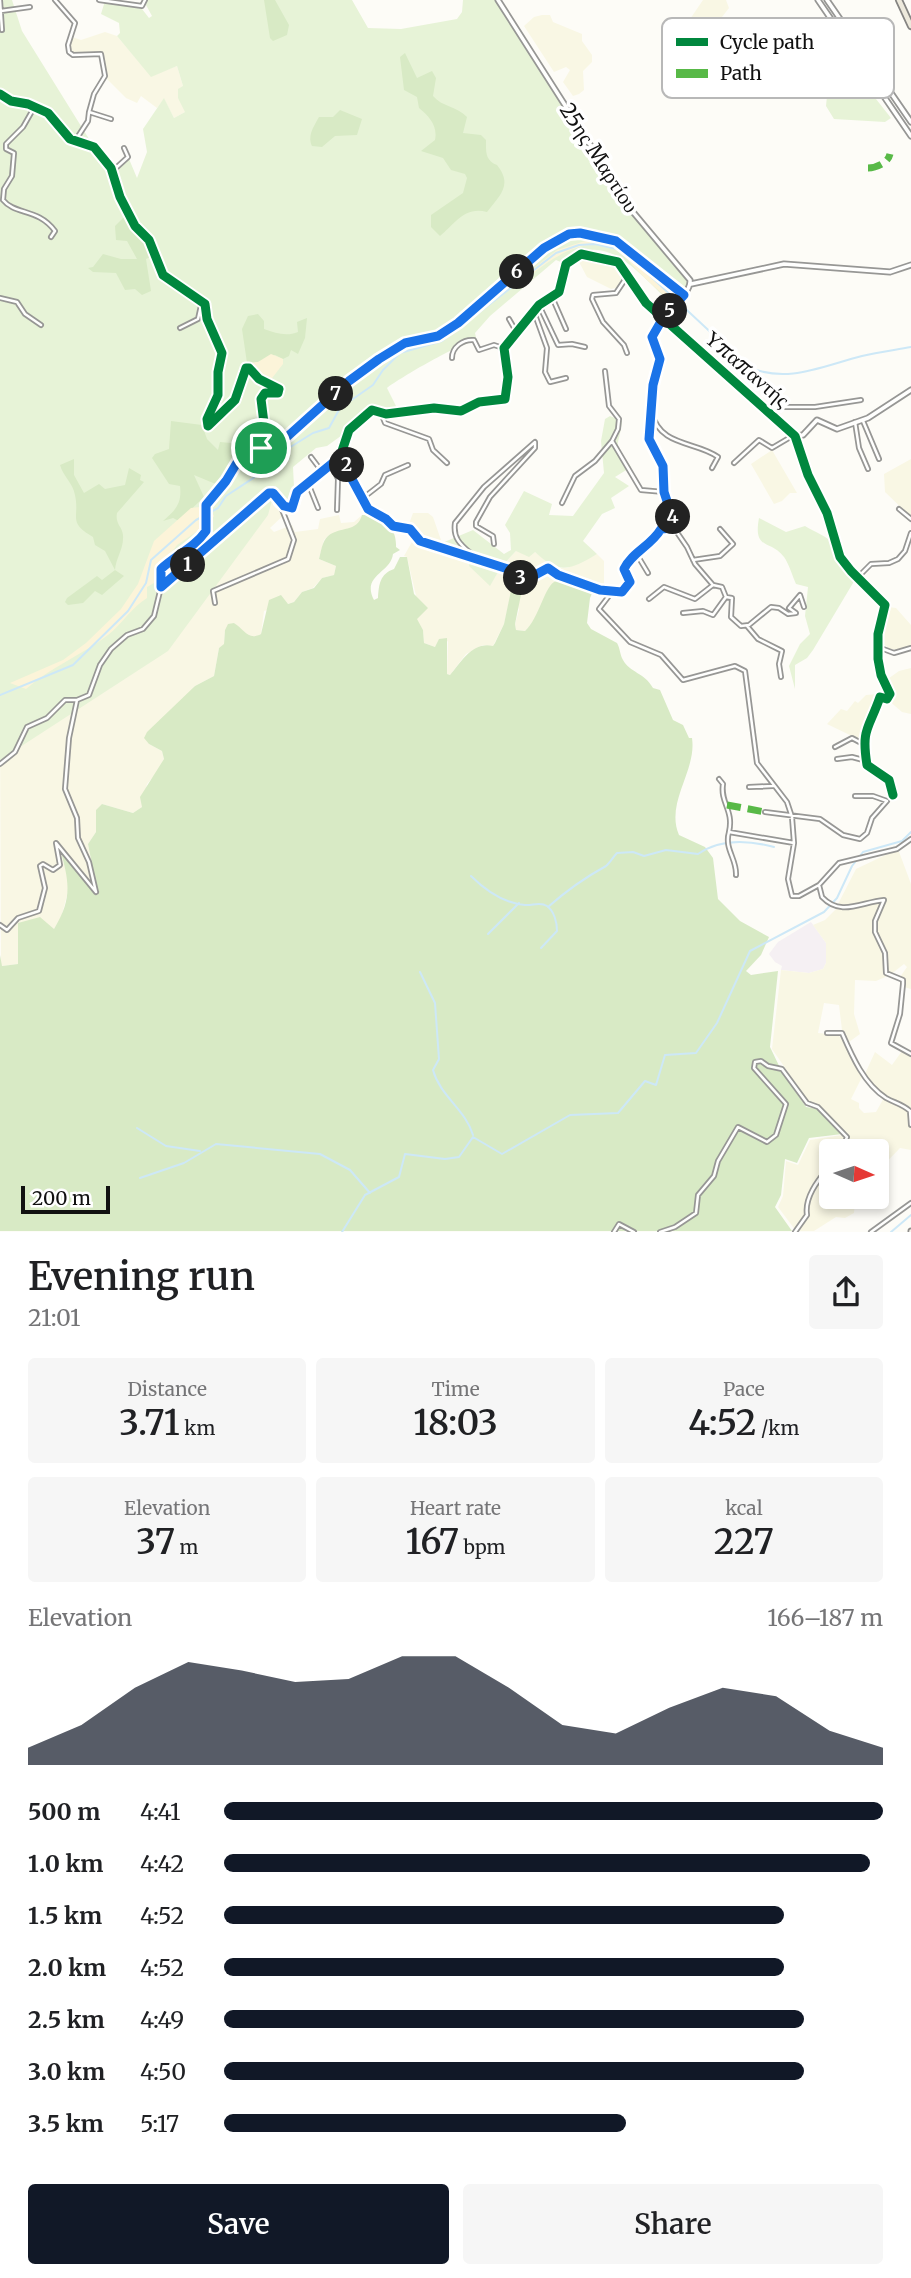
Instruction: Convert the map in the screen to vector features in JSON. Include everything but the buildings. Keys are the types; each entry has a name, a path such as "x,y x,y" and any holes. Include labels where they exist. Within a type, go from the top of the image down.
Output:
{"main road":[{"path":"899,0 908,10 911,26"}],"street":[{"path":"0,0 2,30"},
{"path":"55,0 75,23 68,46 69,52 79,55 101,54 105,76 94,94 88,121 75,141"},
{"path":"99,0 142,6 145,0"},
{"name":"25ης Μαρτίου","path":"498,0 633,212 688,276 691,284"},
{"path":"818,0 830,18"},
{"path":"827,0 839,18"},
{"path":"1,11 30,7"},
{"path":"0,94 11,101 35,106 50,114 65,134 75,141 94,147 111,167 120,197 135,226 149,240 163,275 205,305 206,319 222,353 218,372 218,395 207,425 210,427 235,400 243,373 249,368 259,379 279,391 265,393 261,399 264,423 261,448"},
{"path":"894,97 911,122"},
{"path":"885,98 911,136"},
{"path":"35,106 23,127 6,144 6,149 14,153 12,176 4,189 3,200 12,208 25,210 46,220 55,231 51,237"},
{"path":"89,112 111,119"},
{"path":"111,167 117,167 128,157 124,148"},
{"path":"0,764 15,752 27,727 47,718 65,700 77,700 89,695 100,665 116,644 129,634 143,629 154,616 161,587 161,569 191,547 206,531 206,505 226,481 239,458 295,431 349,381 379,359 405,343 438,336 458,323 544,248 569,234 580,233 616,241 683,296"},
{"name":"Υπαπαντής","path":"552,297 561,289 564,267 577,254 618,262 646,303 795,436 803,435 817,421 837,429 863,420 911,390"},
{"path":"726,597 722,587 713,585 693,560 674,528 675,521 664,492 663,466 649,439 653,385 660,359 652,335 691,284 784,264 890,272 911,265"},
{"path":"627,354 622,342 600,316 592,298 599,293 616,293 628,275"},
{"path":"279,502 292,508 296,493 340,457 351,428 372,410 381,413 434,408 463,410 482,402 503,400 507,395 508,377 504,348 539,305 552,297 566,329"},
{"path":"0,298 17,302 25,314 41,325"},
{"path":"180,328 198,319 202,301"},
{"path":"539,305 558,345 585,347"},
{"path":"534,312 547,348 545,372 550,382 566,378"},
{"path":"509,319 517,333"},
{"path":"452,359 458,345 470,339 474,340 480,350 494,345 504,348"},
{"path":"562,503 575,476 595,461 612,441 618,429 619,419 609,406 605,371"},
{"path":"763,407 815,407 862,400"},
{"path":"650,410 655,422 670,438 718,457 712,468"},
{"path":"381,413 385,423 429,439 433,450 447,463"},
{"path":"863,420 879,460"},
{"path":"855,422 859,448 868,469"},
{"path":"734,463 759,440 773,447 795,436 845,563 886,606 878,634 878,647 880,671 890,694 887,698 881,696 867,724 865,745 869,767 890,781 893,795"},
{"path":"612,441 639,488 645,492 664,492"},
{"path":"480,561 460,545 454,523 482,489 535,442 535,448 490,497 476,523 493,536 494,544"},
{"path":"311,457 320,469 331,466"},
{"path":"340,457 370,510 393,526 410,529 420,541 511,570 524,581 548,568 558,575 612,592 621,592 630,583 624,568 636,553 653,542 661,529 674,528"},
{"path":"363,498 381,484 385,475 408,465"},
{"path":"331,466 338,479 337,510"},
{"path":"308,483 318,508"},
{"path":"161,587 269,493 273,493 295,540 288,559 213,592 215,603"},
{"path":"900,509 911,519"},
{"path":"693,560 720,556 733,544 720,529"},
{"path":"858,578 871,564 889,563 898,559 905,551 911,533"},
{"path":"636,553 649,573"},
{"path":"649,600 664,587 695,599 713,585"},
{"path":"612,592 599,609 629,642 661,655 683,680 736,666 742,667 748,678 755,758 760,770 787,802 792,817 794,842 788,880 792,896 799,896 819,886 828,879 837,865 897,849 911,839"},
{"path":"726,597 732,598 732,620 739,626 747,626 771,607 779,608 788,614 796,613 789,608 800,595 804,607"},
{"path":"683,613 701,611 713,615 726,597"},
{"path":"747,626 758,639 782,651 781,677"},
{"path":"878,647 894,653 911,648"},
{"path":"0,925 7,930 18,918 39,911 45,890 40,866 43,864 53,870 58,867 61,862 55,846 57,843 96,892 89,862 78,838 77,818 65,789 70,726 77,700"},
{"path":"835,747 852,738 865,745"},
{"path":"837,759 852,757 867,761"},
{"path":"719,779 723,784 723,798 732,816 727,845 736,867 736,875"},
{"path":"749,787 774,786"},
{"path":"765,813 820,819 843,835 860,839 867,833 872,818 887,802 870,795 855,796"},
{"path":"729,832 794,842"},
{"path":"819,886 822,897 831,904 852,908 884,900 875,921 875,932 885,953 886,973 903,980 900,1014 891,1043 911,1054"},
{"path":"827,1033 842,1033 864,1078 885,1097 910,1111 911,1125"},
{"path":"660,1231 675,1227 695,1215 698,1195 714,1176 718,1161 738,1127 767,1142 776,1135 786,1104 754,1068 755,1062 761,1061 783,1070 807,1104 818,1107 846,1139"},
{"path":"795,1231 807,1215 806,1205 819,1180"},
{"path":"871,1231 911,1203"},
{"path":"614,1231 619,1224 634,1231"}],"shaded area":[{"path":"703,0 726,0 729,8 722,18 691,18"},
{"path":"550,15 553,22 582,34 582,41 592,55 592,62 583,71 584,90 579,94 573,96 563,82 570,70 566,67 554,72 524,26 534,17"},
{"path":"105,32 117,36 151,76 177,66 183,86 185,112 174,118 164,99 157,108 141,96 137,103 126,98 104,76 99,55 75,57 68,54 66,47 69,36 81,40"},
{"path":"593,258 619,266 625,273 620,287 611,289 587,277 579,262"},
{"path":"772,450 797,493 790,493 774,504 751,464"},
{"path":"911,459 911,517 885,492 884,474"},
{"path":"272,490 287,512 270,528 274,532 292,525 295,532 318,529 320,519 339,515 341,523 354,522 362,515 360,523 355,527 329,535 324,540 319,559 336,566 334,575 322,578 313,588 302,592 294,602 264,611 261,634 248,636 234,623 225,630 224,645 219,648 214,676 195,686 149,744 162,751 164,759 160,769 147,784 142,807 133,813 102,804 96,832 88,844 98,896 60,851 70,884 61,918 54,929 19,964 1,966 0,727"},
{"path":"413,513 428,513 433,517 442,543 470,560 490,585 501,567 516,551 535,552 556,568 567,568 597,554 604,561 604,592 560,580 534,623 525,631 516,630 519,610 513,585 504,624 493,646 483,645 466,654 450,675 447,674 448,641 435,647 424,643 423,630 416,619 417,600 407,557 404,556 417,533 409,524"},
{"path":"888,607 896,608 911,625 911,646 900,650 890,649 879,641"},
{"path":"911,668 911,714 902,712 888,700 890,693 885,681 899,671"},
{"path":"878,694 862,737 856,738 827,724 841,709 847,711 855,701 858,703 866,695"},
{"path":"898,849 911,884 911,989 904,987 900,977 907,967 904,964 890,975 876,981 855,980 854,1014 860,1034 849,1042 842,1030 839,1005 824,1003 818,1033 838,1035 848,1045 862,1077 851,1099 859,1103 859,1108 864,1113 876,1112 885,1096 864,1076 875,1052 892,1065 902,1051 911,1055 911,1150 900,1148 889,1159 889,1139 819,1139 819,1209 854,1209 854,1213 845,1218 836,1217 814,1231 796,1231 778,1207 783,1196 786,1161 798,1165 810,1140 848,1134 819,1105 808,1101 772,1049 781,970 809,973 823,969 826,963 826,943 813,925 825,920 837,908 851,910 880,901 883,904 875,921 874,932 884,951 883,970 888,974 885,969 885,950 875,932 876,921 885,904 884,900 851,908 837,906 856,869"},
{"path":"811,922 826,943 826,963 823,969 809,973 781,970 782,966 769,954 778,942"}],"green space":[{"path":"0,0 12,0 22,31 112,176 129,159 137,178 147,152 143,129 164,98 174,118 185,112 178,98 178,89 183,86 177,66 151,77 117,36 120,33 119,23 101,14 105,1 142,9 149,18 152,16 146,5 147,0 352,0 368,28 401,29 457,19 462,12 463,0 496,0 628,208 689,283 682,292 619,236 577,230 555,238 552,246 570,238 586,236 621,246 680,294 671,303 634,268 608,252 594,250 579,253 563,263 556,260 490,316 475,333 477,342 447,353 387,388 400,414 384,416 376,412 351,431 349,436 345,433 327,446 316,448 293,467 294,487 300,493 297,508 286,510 274,493 268,515 168,651 0,760"},
{"path":"264,0 275,0 289,25 287,35 273,41 270,38"},
{"path":"405,53 417,78 432,71 436,78 433,96 467,117 463,133 481,135 486,140 488,158 497,165 504,178 503,190 487,212 466,214 440,236 431,227 431,215 463,193 467,178 465,174 451,170 443,158 421,151 435,140 435,130 429,118 419,108 417,97 404,90 400,57"},
{"path":"827,98 875,98 891,118 885,122 834,119 826,106"},
{"path":"340,110 362,119 357,135 335,136 322,147 312,146 311,135 319,117 333,117"},
{"path":"128,213 147,233 157,254 146,259 151,291 142,295 135,289 125,290 116,273 93,272 88,268 93,267 103,254 121,259 137,259 127,241 116,240 115,226"},
{"path":"258,314 264,321 264,329 285,334 298,332 297,322 307,318 305,338 298,354 291,350 289,356 283,359 275,355 247,363 242,329 248,316"},
{"path":"610,416 622,421 618,445 631,467 615,477 629,486 611,498 615,508 602,514 583,541 597,554 565,568 551,564 535,552 529,557 516,551 501,567 490,586 469,566 470,560 442,543 473,530 504,554 511,550 510,533 505,525 524,491 552,504 549,515 573,516 604,473 601,441 605,419"},
{"path":"171,421 202,425 207,439 218,450 220,442 231,443 239,452 232,468 218,485 194,475 204,497 179,521 173,518 163,521 177,506 180,486 169,484 152,458 155,454 169,449"},
{"path":"74,459 74,475 84,493 99,484 105,489 125,485 129,468 141,475 140,480 144,482 117,513 123,540 115,570 105,551 95,545 93,537 77,523 74,491 60,465"},
{"path":"362,515 376,517 387,523 394,533 396,547 400,550 393,554 387,566 374,579 371,592 374,600 378,598 383,577 394,569 400,557 407,557 414,594 428,608 417,619 423,630 424,643 435,647 439,639 447,638 447,674 450,675 474,650 486,645 493,646 504,624 513,581 523,585 515,624 516,630 525,631 552,584 560,580 570,582 594,589 590,598 587,623 591,629 617,643 629,668 646,679 653,688 660,690 673,720 683,725 689,738 692,738 690,762 676,811 679,835 705,847 713,858 718,899 740,921 769,937 761,955 746,971 751,975 778,971 770,1047 782,1072 806,1107 818,1109 842,1134 809,1138 797,1163 785,1159 781,1195 775,1207 792,1231 0,1231 0,955 2,966 18,964 18,923 40,917 54,929 64,908 68,889 60,849 98,895 88,844 96,832 96,810 102,804 133,813 142,807 140,797 164,759 162,751 144,738 147,732 195,686 214,676 219,648 224,644 228,624 234,623 249,635 257,636 261,634 269,600 281,595 288,604 294,602 302,592 314,588 322,578 334,575 336,566 319,559 324,541 333,533 352,527 360,521"},
{"path":"759,518 786,532 805,526 824,537 834,544 856,578 813,650 807,658 795,665 795,689 789,666 800,644 810,634 805,616 808,587 796,584 784,557 761,540 758,535"},
{"path":"115,570 124,576 102,595 95,591 83,603 68,605 65,602 97,576 102,580"}],"sand":[{"path":"588,240 626,254 648,269 678,296 672,303 621,253 598,245 573,249 531,275 529,272 557,250"},
{"path":"271,354 283,359 283,364 269,382 275,385 273,387 253,377 247,369 247,363 258,362"},
{"path":"208,506 214,516 209,523 177,545 154,576 154,583 147,587 147,598 113,630 26,689 10,683 63,660 86,643 121,609 138,584 154,541 191,508"}],"waterway":[{"path":"0,695 73,665 128,611 146,583 151,560 196,520 218,508 226,496 267,469 284,451 313,433 329,428 340,408 373,385 400,353 442,341 556,253 579,245 595,244 617,249 632,259 748,367 763,372 805,372 911,347"},
{"path":"342,1232 365,1195 399,1177 405,1154 445,1159 459,1157 473,1137 502,1154 570,1115 618,1113 645,1081 656,1085 665,1055 696,1053 717,1023 750,951 824,912 837,898 852,866 863,852 902,841 911,832"},
{"path":"548,907 606,866 617,853 633,852 644,856 666,850 698,854 716,845 735,842 774,847"},
{"path":"471,876 502,899 517,904 542,904 549,908 555,917 557,931 541,948"},
{"path":"488,934 519,903"},
{"path":"420,972 435,1003 439,1059 433,1070 441,1088 465,1118 473,1135"},
{"path":"137,1128 166,1146 200,1151"},
{"path":"140,1178 184,1163 216,1144 320,1154 350,1170 370,1193"},
{"path":"891,1232 911,1215"}],"marked path":[{"path":"868,168 881,164 890,154"},
{"path":"727,805 765,812"}],"cycle path":[{"path":"0,94 11,101 28,104 48,113 70,139 94,147 111,168 120,197 135,226 149,240 163,275 205,304 207,319 222,353 218,372 218,395 207,419 208,426 235,400 246,368 259,379 279,389 278,393 265,393 261,399 264,423 261,448"},
{"path":"279,502 287,508 293,507 297,492 340,457 349,430 372,410 386,414 434,408 461,411 479,402 505,399 508,377 504,348 539,305 559,292 566,264 581,254 618,262 646,303 795,436 808,475 827,513 840,557 885,605 878,634 878,659 881,675 890,694 887,699 880,697 867,729 865,743 867,765 889,780 893,795"}],"route":[{"path":"580,233 616,241 684,295 652,335 660,359 654,376 648,433 652,450 664,469 664,492 675,525 674,528 661,529 653,542 629,560 624,572 630,582 621,592 599,590 558,575 546,567 524,581 511,570 420,541 410,529 393,526 368,509 340,457 297,492 292,508 284,506 272,492 269,493 161,587 161,569 195,544 206,531 206,505 226,481 239,458 261,448 295,431 349,381 379,359 405,343 438,336 458,323 544,248 569,234 580,233"}]}
